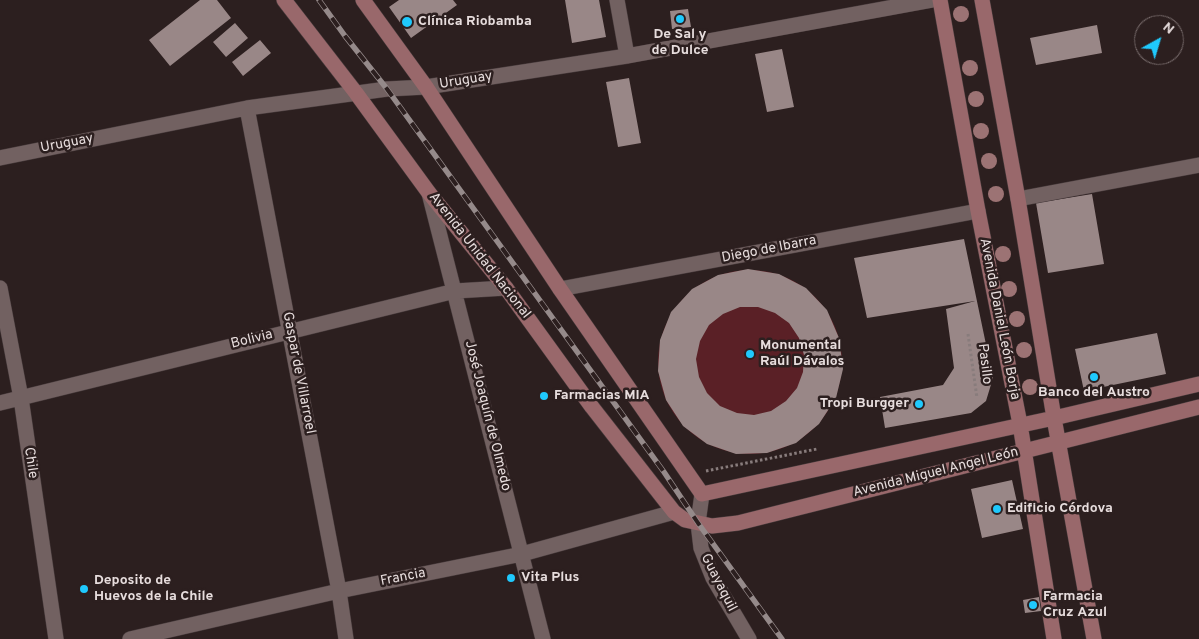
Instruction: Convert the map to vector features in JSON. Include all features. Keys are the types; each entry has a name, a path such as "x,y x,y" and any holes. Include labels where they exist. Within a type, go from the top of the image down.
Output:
{"street":[{"name":"Avenida Unidad Nacional","path":"284,0 356,93 429,193 506,288 592,407 674,512"},
{"path":"363,0 426,87 560,289 702,494 698,523"},
{"path":"617,0 627,56"},
{"name":"Uruguay","path":"0,158 247,108 387,89 426,87 627,56 932,0"},
{"name":"Avenida Daniel León Borja","path":"940,0 978,210 1020,424 1054,639"},
{"path":"982,0 1094,639"},
{"name":"Gaspar de Villarroel","path":"247,108 339,591 346,639"},
{"path":"1018,198 1199,165"},
{"name":"José Joaquín de Olmedo","path":"429,193 543,639"},
{"name":"Diego de Ibarra","path":"560,289 978,210"},
{"name":"Chile","path":"0,288 20,398 56,639"},
{"name":"Bolivia","path":"0,403 455,291 506,288"},
{"name":"Avenida Miguel Angel León","path":"702,494 1054,418 1199,384"},
{"name":"Avenida Miguel Angel León","path":"674,512 685,520 712,526 738,523 1199,407"},
{"name":"Francia","path":"130,639 339,591 522,554 674,512"},
{"name":"Guayaquil","path":"698,523 701,548 713,578 748,639"}],"path":[{"name":"Pasillo","path":"968,334 977,398"}],"shaded area":[{"name":"Monumental Raúl Dávalos","path":"750,270 768,272 785,277 815,297 835,327 840,344 842,362 840,380 835,397 815,427 785,447 768,452 750,454 732,452 715,447 685,427 665,397 660,380 658,362 660,344 665,327 685,297 715,277 732,272"}],"building":[{"path":"200,0 217,0 231,18 170,66 149,40"},
{"path":"399,0 453,0 457,5 411,38 389,7"},
{"path":"565,0 599,0 606,37 572,43"},
{"name":"De Sal y de Dulce","path":"688,9 691,27 672,29 670,11"},
{"path":"235,23 248,38 226,57 213,42"},
{"path":"1097,25 1102,53 1036,65 1030,38"},
{"path":"260,40 271,53 243,76 232,62"},
{"path":"782,49 794,107 767,112 755,54"},
{"path":"629,78 641,143 618,147 606,82"},
{"path":"1092,194 1104,264 1048,273 1036,203"},
{"path":"964,239 993,378 986,401 971,413 885,428 880,397 943,385 954,368 946,309 975,301 867,318 854,258"},
{"name":"Monumental Raúl Dávalos","path":"748,269 779,274 806,288 827,310 839,338 843,369 836,398 819,424 796,443 767,453 736,454 707,444 683,426 666,400 658,371 660,340 671,312 692,289 718,275","holes":["740,307 758,307 775,313 789,323 799,338 804,355 803,372 797,388 786,401 771,411 754,415 737,413 720,406 707,393 699,377 696,359 700,341 709,325 723,314"]},
{"path":"1157,333 1166,374 1084,391 1075,349"},
{"name":"Edificio Córdova","path":"1012,480 1023,529 982,538 971,489"},
{"path":"1039,597 1041,611 1025,613 1023,600"}],"railway":[{"path":"319,0 387,89 664,472 698,523 782,639"}],"place":[{"name":"De Sal y de Dulce","path":"680,19"},
{"name":"Clínica Riobamba","path":"407,22"},
{"name":"Monumental Raúl Dávalos","path":"750,354"},
{"name":"Banco del Austro","path":"1094,377"},
{"name":"Farmacias MIA","path":"544,396"},
{"name":"Tropi Burgger","path":"919,404"},
{"name":"Edificio Córdova","path":"997,509"},
{"name":"Vita Plus","path":"511,578"},
{"name":"Deposito de Huevos de la Chile","path":"84,589"},
{"name":"Farmacia Cruz Azul","path":"1033,605"}]}
